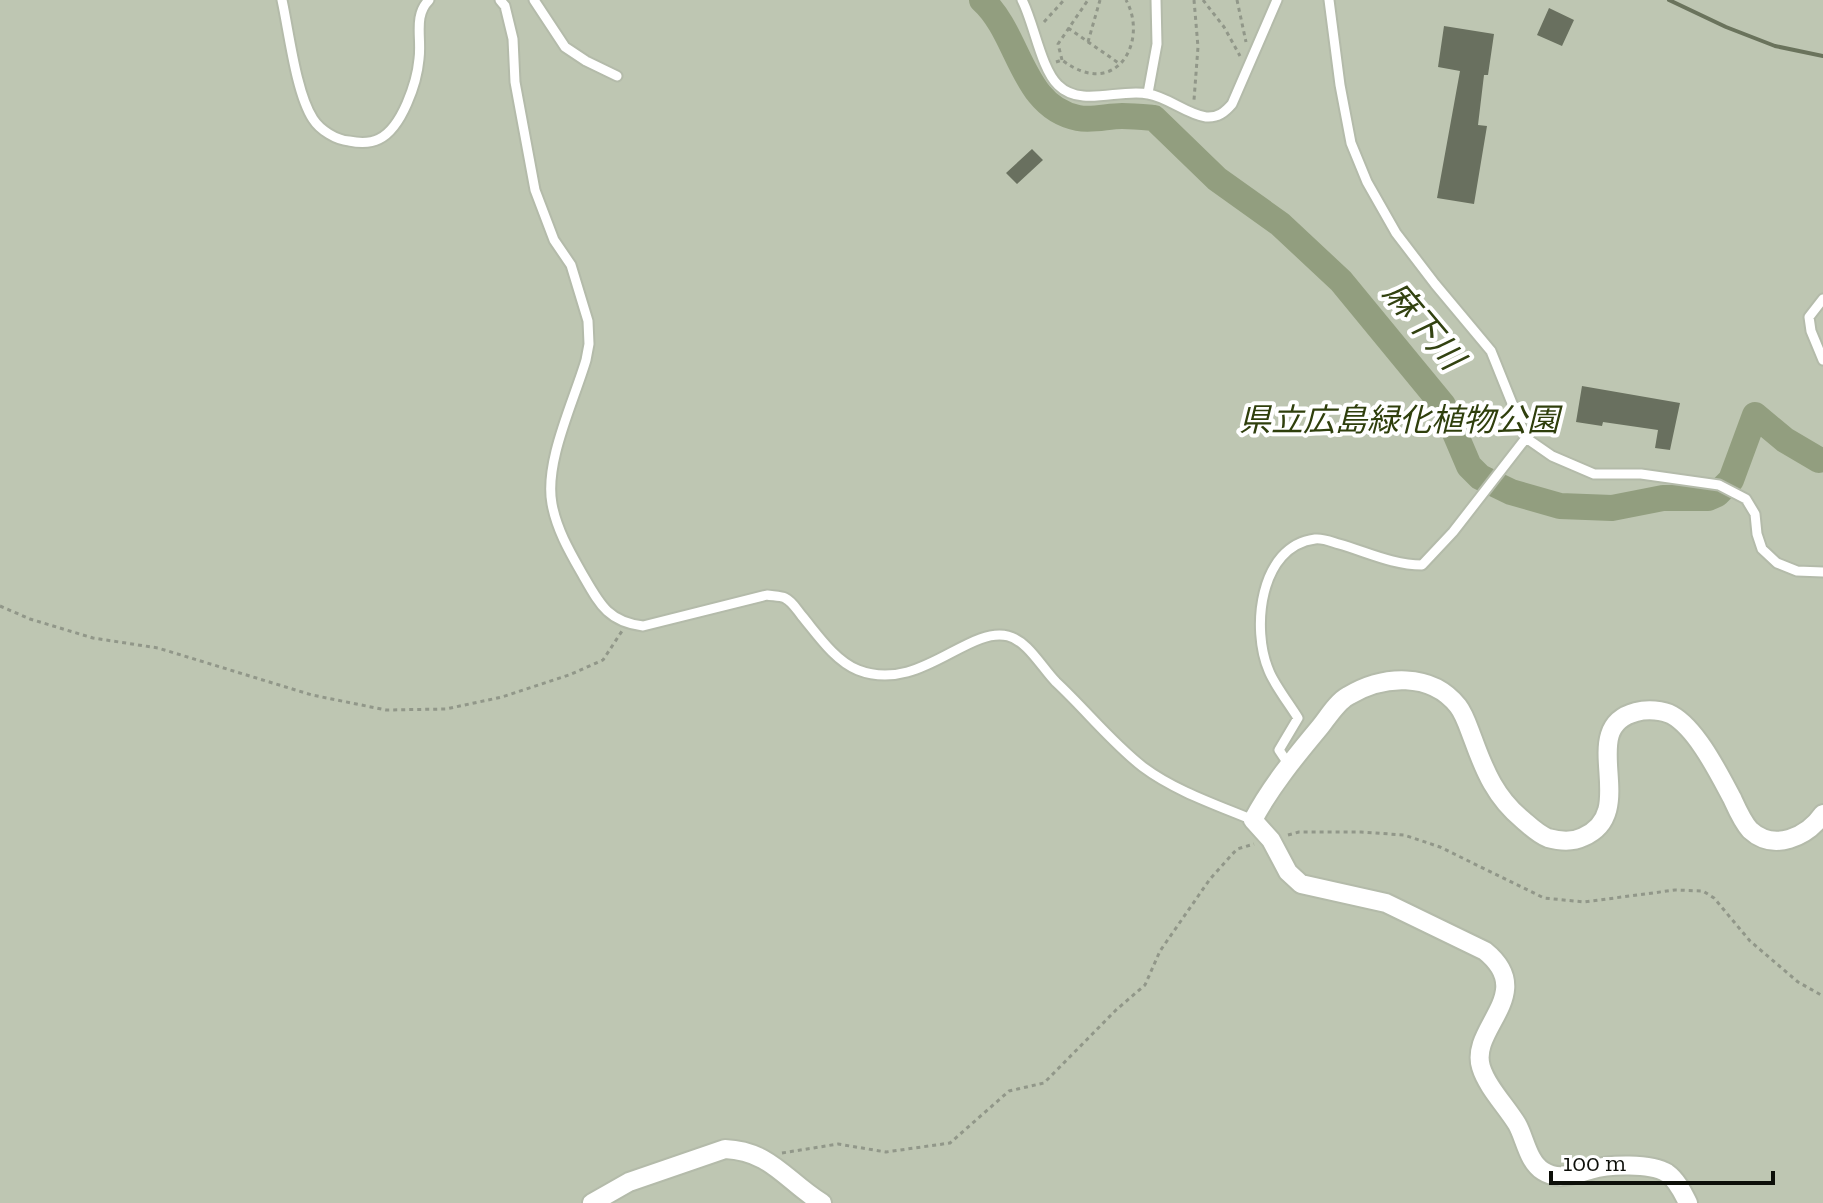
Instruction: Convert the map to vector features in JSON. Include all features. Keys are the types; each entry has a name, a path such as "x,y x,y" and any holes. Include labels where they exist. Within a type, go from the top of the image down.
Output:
{"street":[{"path":"1688,1203 1669,1174 1655,1169 1607,1167 1556,1176 1541,1171 1531,1157 1518,1125 1481,1067 1480,1053 1503,999 1505,983 1502,969 1496,961 1485,951 1386,903 1301,884 1288,872 1271,840 1253,820 1276,781 1347,696 1385,679 1413,680 1435,686 1461,708 1492,788 1511,810 1546,837 1577,840 1594,832 1603,823 1610,806 1607,738 1624,716 1641,711 1671,714 1694,736 1717,770 1743,820 1757,834 1775,839 1796,838 1805,834 1823,814"},
{"path":"592,1203 629,1182 725,1149 762,1156 822,1203"}],"lane":[{"path":"282,0 298,74 314,121 339,140 363,143 381,138 398,120 411,95 419,59 419,19 423,6 429,0"},
{"path":"500,0 505,6 513,39 515,82 535,190 554,240 571,265 588,321 586,360 554,456 551,500 568,549 610,615 625,624 643,626 767,595 785,598 839,658 856,670 872,674 912,671 995,635 1011,637 1032,654 1116,743 1145,769 1192,794 1253,820"},
{"path":"534,0 565,47 617,76"},
{"path":"1022,0 1047,70 1059,86 1077,96 1148,93 1206,117 1221,115 1232,104 1277,0"},
{"path":"1148,93 1157,44 1156,0"},
{"path":"1329,0 1351,143 1367,182 1396,233 1491,351 1526,438 1552,456 1594,474 1641,474 1719,485 1746,499 1755,514 1762,549 1777,563 1797,571 1823,572"},
{"path":"1823,299 1809,317 1811,331 1823,360"},
{"path":"1289,765 1279,750 1298,718 1269,673 1261,644 1262,606 1269,576 1282,556 1299,543 1318,539 1406,565 1422,565 1453,532 1526,438"}],"path":[{"path":"1034,28 1045,22 1064,0"},
{"path":"1088,0 1058,44 1062,60 1077,71 1090,74 1111,73 1120,64 1129,46 1131,8 1126,0"},
{"path":"1088,42 1100,0"},
{"path":"1192,111 1198,47 1194,0"},
{"path":"1203,0 1229,33 1249,68"},
{"path":"1237,0 1249,68"},
{"path":"1068,28 1120,64"},
{"path":"1047,70 1062,60"},
{"path":"0,606 30,619 93,638 158,648 312,695 386,710 446,709 502,697 569,675 603,660 625,624"},
{"path":"762,1156 838,1144 886,1152 950,1143 1009,1091 1044,1083 1145,985 1160,951 1188,907 1237,849 1299,832 1404,835 1440,847 1544,898 1584,902 1675,890 1703,891 1714,898 1750,941 1798,982 1823,996"}],"green space":[{"name":"県立広島緑化植物公園","path":"0,0 1823,0 1823,1203 0,1203"}],"building":[{"path":"1549,8 1574,20 1562,46 1537,35"},
{"path":"1444,26 1494,34 1488,75 1484,75 1478,125 1487,126 1474,204 1437,198 1460,71 1438,67"},
{"path":"1032,149 1043,160 1017,184 1006,173"},
{"path":"1582,386 1680,403 1670,450 1655,448 1658,430 1603,422 1602,426 1576,422"}],"waterway":[{"name":"麻下川","path":"982,0 995,14 1023,68 1044,100 1059,111 1078,118 1154,118 1217,179 1280,224 1341,281 1443,405 1469,466 1480,477 1511,492 1560,506 1612,508 1663,498 1708,498 1731,480 1755,415 1785,440 1819,460"},
{"path":"1669,0 1775,46 1823,56"}]}
